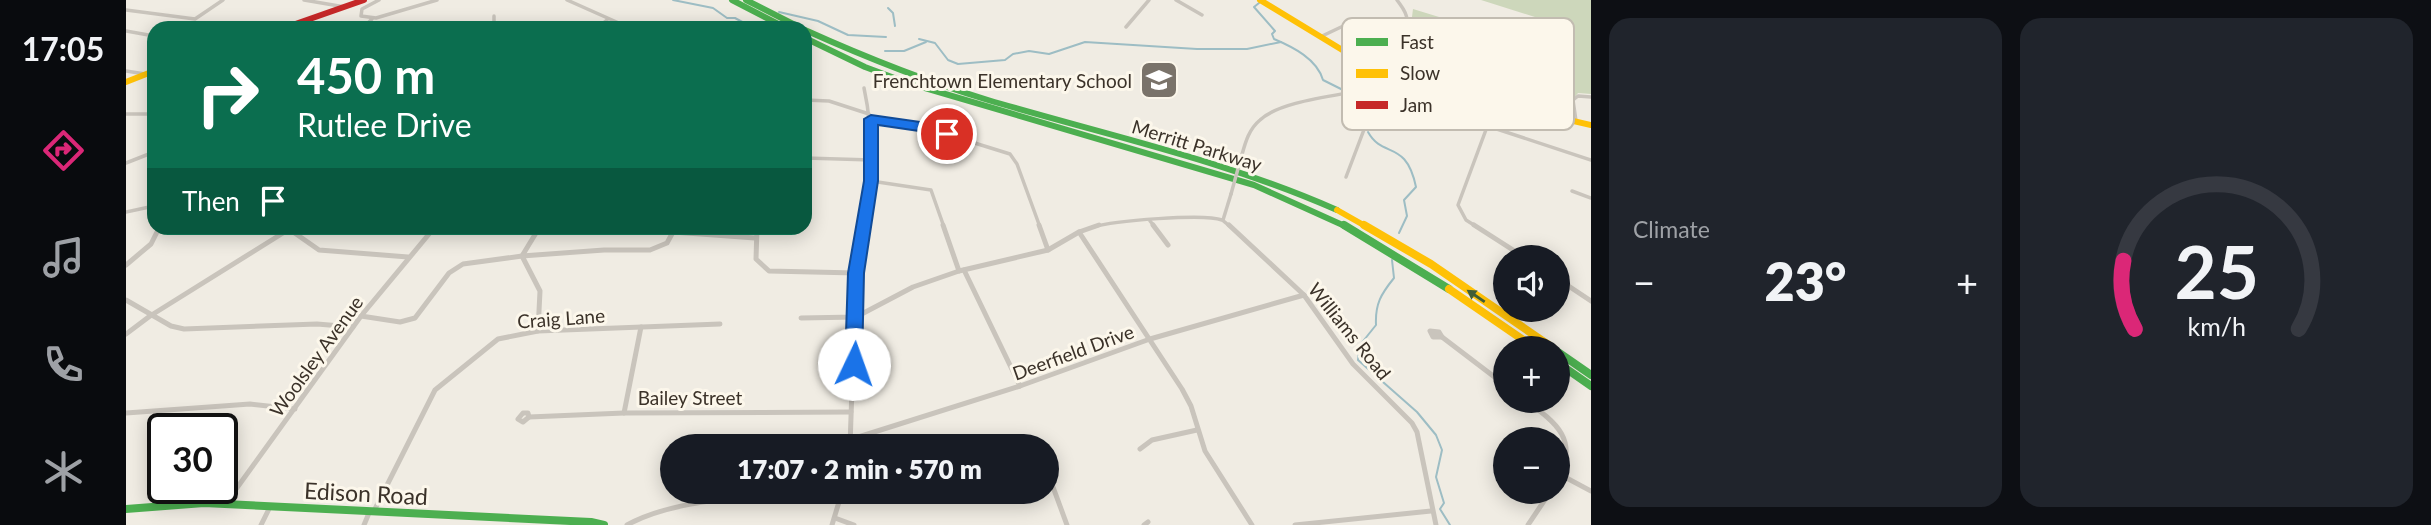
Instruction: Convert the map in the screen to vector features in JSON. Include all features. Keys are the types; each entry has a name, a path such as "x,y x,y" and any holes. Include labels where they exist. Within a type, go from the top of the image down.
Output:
{"main road":[{"path":"305,21 363,0"},
{"path":"732,0 772,21"},
{"name":"Merritt Parkway","path":"746,0 787,21"},
{"path":"1260,0 1342,50"},
{"name":"Merritt Parkway","path":"812,34 854,55 913,78 1261,180 1325,204 1385,236 1535,336"},
{"name":"Merritt Parkway","path":"812,41 864,67 908,83 1254,185 1306,205 1385,246 1517,336"},
{"path":"126,82 147,74"},
{"path":"1576,122 1591,125"},
{"path":"1570,360 1591,375"},
{"path":"1570,371 1591,388"},
{"name":"Edison Road","path":"126,509 179,504"},
{"name":"Edison Road","path":"226,504 604,525"}],"street":[{"path":"126,10 197,19 223,0"},
{"path":"304,0 346,7"},
{"path":"379,0 361,11 363,17 373,18 437,0"},
{"path":"567,0 608,20"},
{"path":"1126,27 1149,0"},
{"path":"1176,0 1202,15"},
{"path":"1397,0 1406,18"},
{"path":"494,16 494,21"},
{"path":"370,21 373,18"},
{"path":"1320,37 1342,27"},
{"path":"126,31 147,35"},
{"path":"126,71 147,73"},
{"path":"852,434 856,273 872,160 870,117 864,88"},
{"path":"801,318 856,317 913,287 962,270 1048,250 1079,232 1109,222 1188,218 1223,220 1248,134 1261,118 1289,105 1342,95"},
{"path":"1574,99 1578,96 1591,97"},
{"path":"812,100 829,101 870,117 920,126 1010,154 1017,164 1048,250"},
{"path":"1574,107 1576,122"},
{"path":"126,114 147,114"},
{"path":"1346,177 1364,130"},
{"path":"1486,130 1458,205 1466,220 1505,245"},
{"path":"1496,130 1591,160"},
{"path":"126,163 147,155"},
{"path":"812,158 872,160"},
{"path":"871,181 931,190 962,270 1020,386"},
{"path":"1572,191 1591,198"},
{"path":"126,212 147,208"},
{"path":"1150,220 1168,245"},
{"name":"Williams Road","path":"1223,220 1304,295 1353,364 1412,423 1421,447 1431,511 1436,525"},
{"path":"1079,232 1182,389 1205,452 1252,525"},
{"path":"126,265 151,244 156,235"},
{"path":"126,334 279,235"},
{"path":"299,235 319,250 409,257"},
{"name":"Woolsley Avenue","path":"238,487 361,316 428,235"},
{"path":"522,256 534,235"},
{"path":"361,316 408,321 421,311 449,273 463,264 522,256 604,250 650,250 667,243 671,235"},
{"path":"732,235 755,237 754,261 758,267 769,271 856,273"},
{"path":"522,256 540,286 542,299 538,331"},
{"path":"1570,287 1591,301"},
{"name":"Deerfield Drive","path":"868,434 1020,386 1150,339 1304,295"},
{"path":"126,300 150,316 184,329 317,324 354,327"},
{"name":"Craig Lane","path":"364,525 435,390 498,339 538,331 720,324"},
{"path":"624,413 641,327"},
{"path":"1442,337 1493,376"},
{"path":"126,413 250,404 295,409"},
{"name":"Bailey Street","path":"529,417 624,413 851,412"},
{"path":"1542,413 1560,427"},
{"path":"1140,449 1152,440 1197,430"},
{"path":"1570,482 1591,491"},
{"path":"1059,503 1067,525"},
{"path":"627,525 635,519 705,504"},
{"path":"839,504 834,522 854,525"},
{"path":"1528,525 1542,504"},
{"path":"261,525 270,507"},
{"path":"1295,525 1431,511"}],"green space":[{"path":"1481,0 1591,0 1591,94 1578,93 1574,98 1574,18 1538,18"},
{"path":"1413,9 1442,18 1412,18"}],"waterway":[{"path":"673,0 713,8 727,18 740,21"},
{"path":"1259,3 1254,7 1275,31 1272,34 1274,39 1281,42"},
{"path":"888,8 893,13 895,26"},
{"path":"779,12 818,21 848,35 886,37"},
{"path":"919,39 935,43 948,60 958,64 1005,60 1013,54 1029,51 1049,54 1085,42 1197,49 1247,49 1281,42"},
{"path":"885,51 904,51 926,42"},
{"path":"1281,42 1310,60 1323,80 1342,90"},
{"path":"1368,132 1380,145 1400,156 1412,172 1416,187 1404,200 1407,216 1399,233"},
{"path":"1392,260 1394,278 1380,300 1376,325 1360,345 1358,360 1417,412 1436,435 1442,450 1436,477 1444,503 1440,509 1450,525"}],"traffic: fast":[{"path":"732,0 772,21"},
{"path":"746,0 787,21"},
{"path":"812,33 941,85 1208,161 1295,191 1337,210"},
{"path":"812,41 865,67 908,83 1254,185 1305,206 1354,231 1449,289"},
{"path":"1570,360 1591,375"},
{"path":"1570,371 1591,386"},
{"path":"126,509 204,503 591,522 604,525"}],"traffic: slow":[{"path":"1260,0 1342,50"},
{"path":"126,82 147,74"},
{"path":"1574,121 1591,125"},
{"path":"1337,210 1431,264 1536,336"},
{"path":"1449,289 1518,336"}],"traffic: jam":[{"path":"304,21 364,0"}],"place":[{"name":"Frenchtown Elementary School","path":"1159,80"}],"route":[{"path":"854,364 856,273 871,181 871,119 920,126 947,134"}]}
